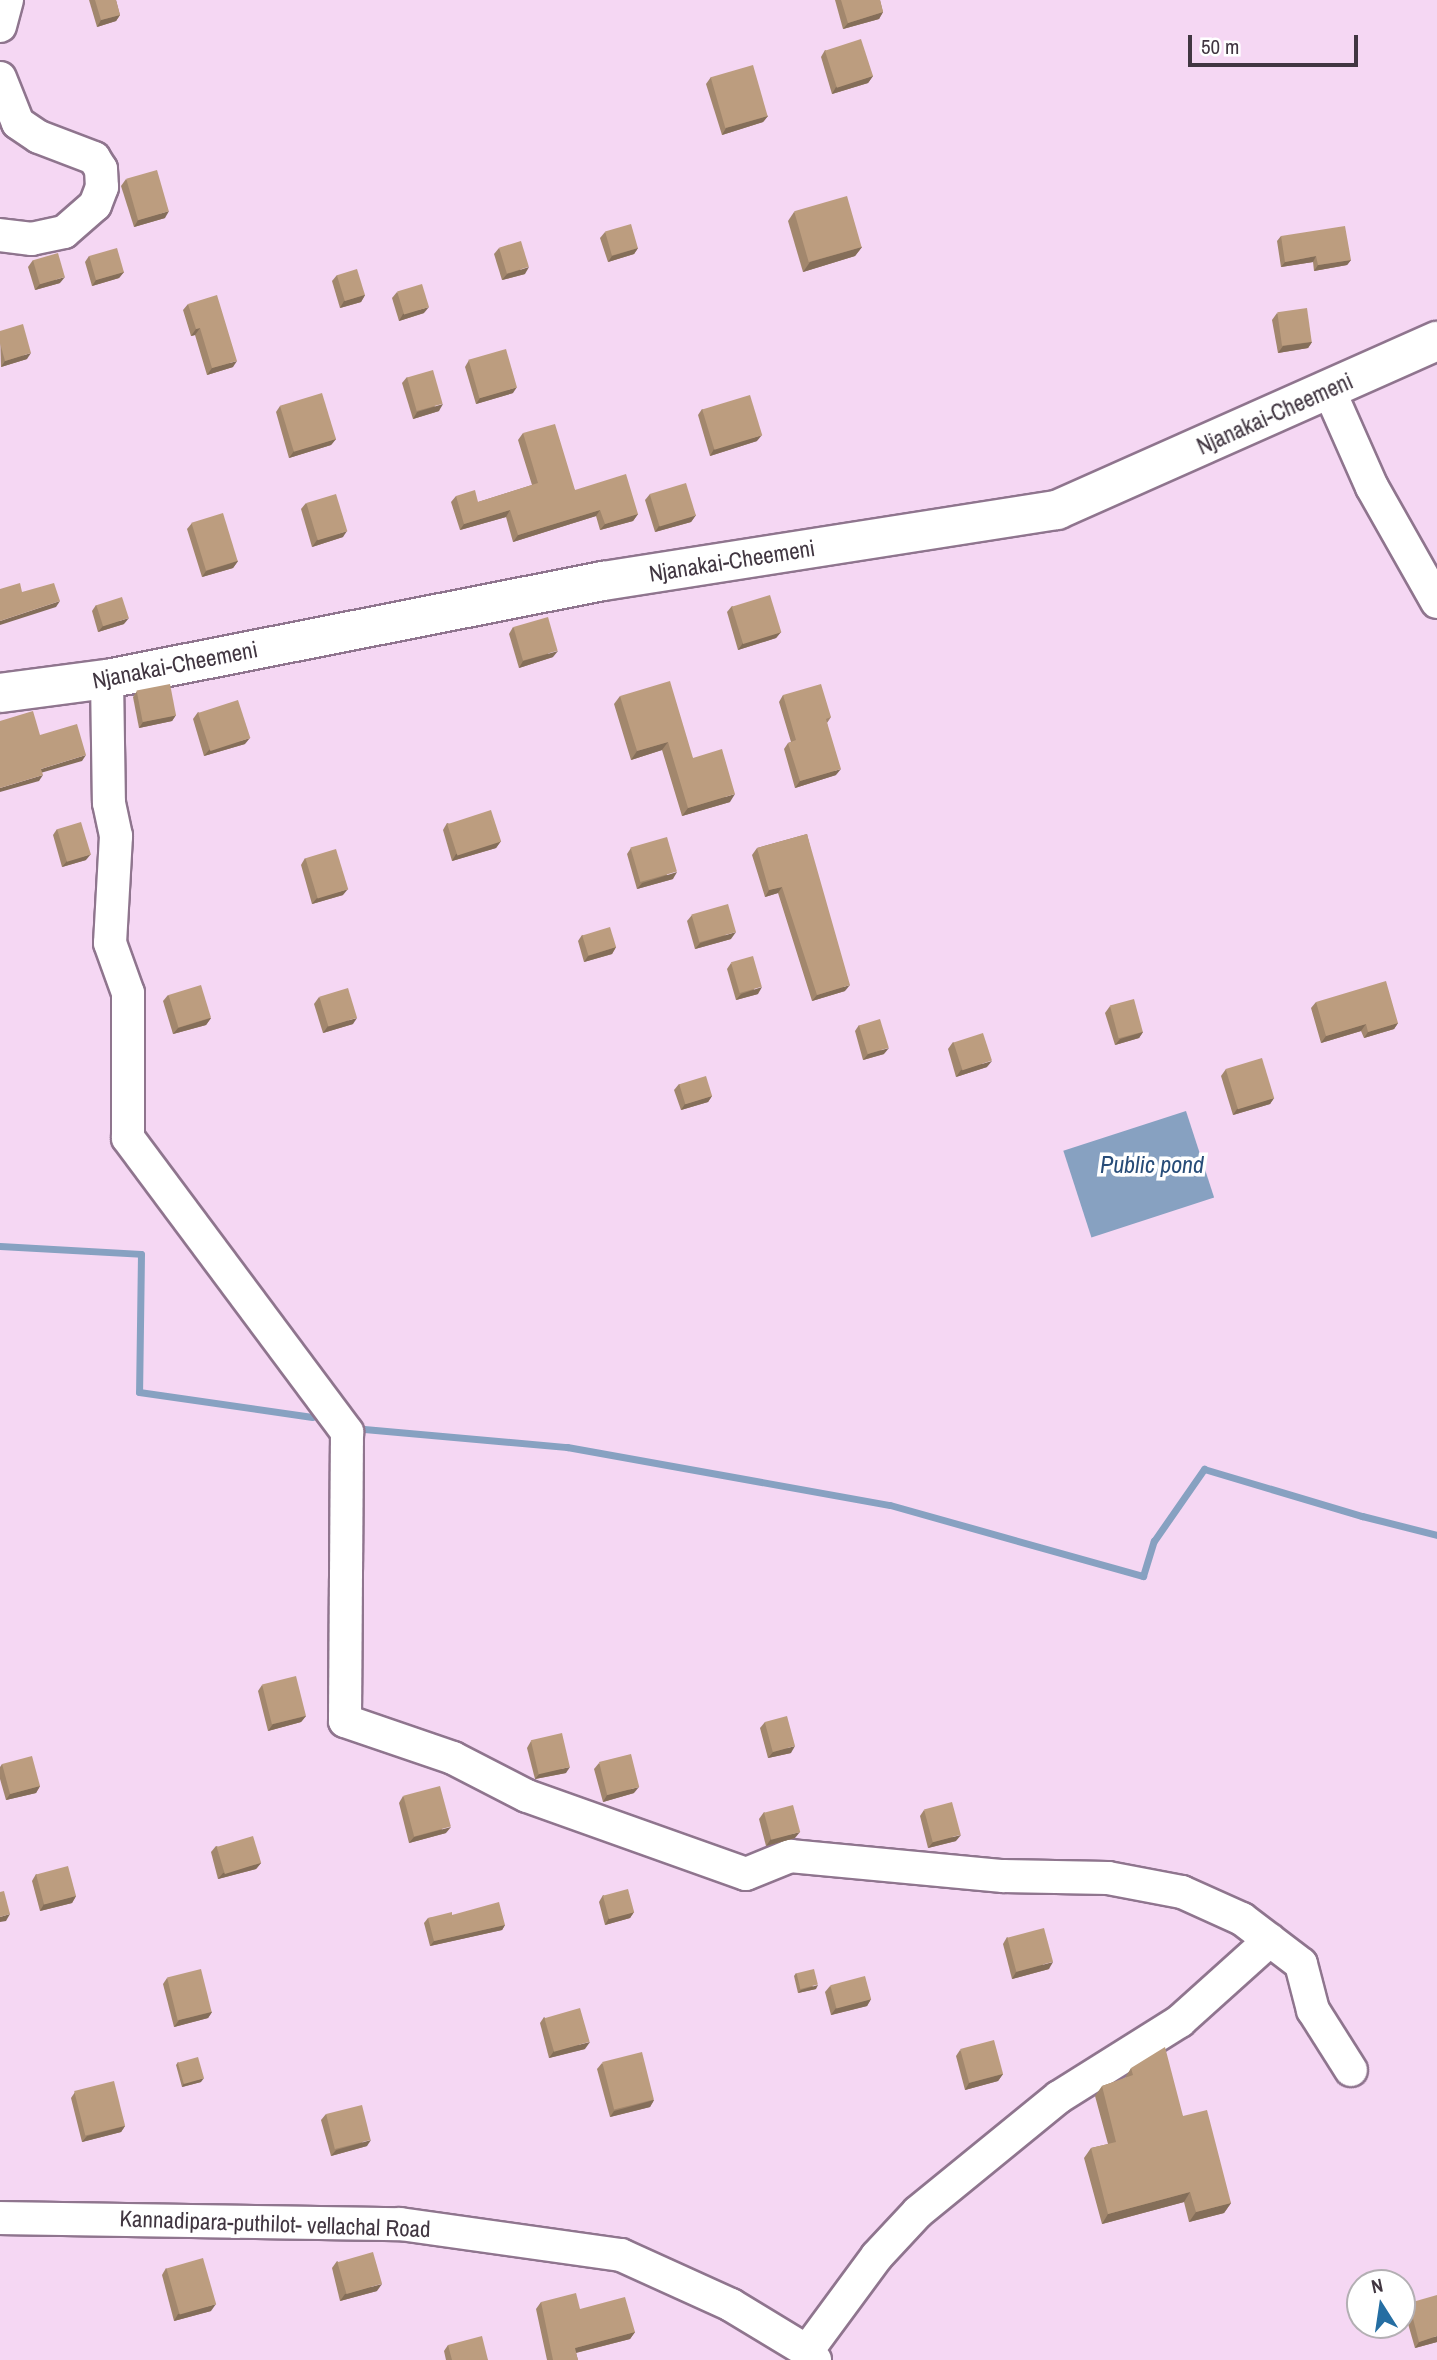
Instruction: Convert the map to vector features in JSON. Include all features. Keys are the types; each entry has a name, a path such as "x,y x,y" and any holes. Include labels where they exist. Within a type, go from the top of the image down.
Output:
{"main road":[{"name":"Njanakai-Cheemeni","path":"0,693 107,679 603,581 1057,510 1437,341"}],"street":[{"path":"0,26 7,0"},
{"path":"0,78 18,123 39,137 94,158 102,169 102,187 95,205 64,232 32,239 0,235"},
{"path":"1329,390 1372,487 1437,602"},
{"path":"107,679 109,803 116,836 110,943 128,993 128,1138 347,1432 345,1721 453,1758 527,1796 746,1874 790,1856 1003,1876 1108,1878 1182,1892 1242,1919 1301,1964 1313,2010 1351,2070"},
{"path":"811,2355 877,2256 918,2213 1059,2097 1180,2021 1270,1940"},
{"name":"Kannadipara-puthilot- vellachal Road","path":"0,2218 400,2224 621,2255 732,2305 811,2355"}],"water":[{"name":"Public pond","path":"1186,1111 1214,1198 1091,1237 1063,1151"}],"building":[{"path":"95,0 116,0 120,15 101,20"},
{"path":"841,0 880,0 883,12 848,23"},
{"path":"861,39 873,76 837,88 825,51"},
{"path":"753,65 768,116 725,128 711,77"},
{"path":"157,170 169,211 138,220 126,179"},
{"path":"847,196 862,247 809,262 794,211"},
{"path":"631,224 638,248 612,255 605,231"},
{"path":"1345,226 1351,260 1318,265 1316,256 1285,262 1281,236"},
{"path":"521,241 529,267 507,274 499,248"},
{"path":"117,248 124,272 96,280 89,256"},
{"path":"58,253 65,277 40,284 33,260"},
{"path":"357,269 365,295 345,301 337,275"},
{"path":"422,284 429,307 404,315 397,292"},
{"path":"217,295 237,361 212,368 200,328 196,329 188,304"},
{"path":"1307,308 1312,342 1282,346 1277,312"},
{"path":"23,324 31,353 5,361 0,331"},
{"path":"506,349 517,387 480,398 469,360"},
{"path":"433,370 443,404 417,411 407,377"},
{"path":"322,393 336,439 294,452 280,406"},
{"path":"750,395 762,435 714,450 702,410"},
{"path":"555,424 575,490 626,474 638,514 605,524 600,510 518,535 510,510 464,524 456,496 475,490 478,502 538,483 523,433"},
{"path":"686,483 696,516 660,527 650,494"},
{"path":"336,494 347,531 318,540 306,503"},
{"path":"223,513 238,561 206,570 191,523"},
{"path":"20,583 22,592 54,583 60,601 0,621 0,589"},
{"path":"770,595 781,632 743,644 732,607"},
{"path":"122,597 129,618 103,626 96,605"},
{"path":"548,617 558,651 523,661 513,627"},
{"path":"670,681 693,758 722,749 735,794 688,808 668,742 637,751 620,696"},
{"path":"170,684 176,715 143,722 137,690"},
{"path":"821,684 831,717 826,719 841,769 800,781 788,743 796,740 783,695"},
{"path":"238,700 250,738 210,751 198,713"},
{"path":"33,711 40,735 77,724 86,755 41,769 43,775 0,788 0,721"},
{"path":"491,810 501,841 457,856 447,824"},
{"path":"81,822 91,855 67,862 57,829"},
{"path":"807,834 850,985 817,995 782,887 769,890 757,848"},
{"path":"667,837 677,872 640,882 630,847"},
{"path":"336,849 348,889 318,899 305,858"},
{"path":"728,904 736,932 699,942 691,914"},
{"path":"610,927 616,947 588,956 582,935"},
{"path":"753,956 762,987 740,993 731,962"},
{"path":"1386,981 1398,1023 1368,1032 1366,1024 1326,1036 1316,1002"},
{"path":"201,985 211,1018 178,1027 168,995"},
{"path":"348,988 357,1018 328,1026 319,997"},
{"path":"1134,999 1143,1032 1119,1038 1110,1005"},
{"path":"880,1019 889,1048 868,1054 859,1025"},
{"path":"983,1033 992,1061 962,1070 954,1043"},
{"path":"1262,1058 1274,1098 1238,1109 1226,1069"},
{"path":"706,1076 712,1096 685,1104 679,1084"},
{"path":"296,1676 306,1716 272,1724 262,1684"},
{"path":"787,1716 795,1746 773,1752 765,1722"},
{"path":"562,1733 570,1767 539,1774 531,1740"},
{"path":"631,1754 639,1787 607,1795 599,1762"},
{"path":"32,1756 40,1786 10,1794 2,1764"},
{"path":"440,1786 451,1827 414,1836 403,1796"},
{"path":"952,1802 961,1835 933,1842 924,1810"},
{"path":"793,1805 800,1832 771,1840 764,1813"},
{"path":"253,1836 261,1863 225,1874 217,1847"},
{"path":"68,1866 76,1896 44,1904 36,1875"},
{"path":"628,1889 634,1912 609,1919 603,1896"},
{"path":"4,1891 10,1914 0,1917 0,1892"},
{"path":"499,1902 505,1925 434,1941 428,1918 452,1912 452,1915"},
{"path":"1044,1928 1053,1962 1016,1972 1007,1938"},
{"path":"201,1969 212,2012 178,2020 167,1977"},
{"path":"814,1969 818,1985 800,1989 797,1973"},
{"path":"865,1976 871,1999 836,2008 830,1985"},
{"path":"580,2008 590,2042 554,2052 544,2018"},
{"path":"994,2040 1003,2074 969,2083 960,2049"},
{"path":"1165,2047 1183,2116 1207,2110 1231,2203 1196,2212 1190,2192 1108,2214 1091,2148 1116,2142 1102,2086 1133,2075 1131,2068"},
{"path":"642,2052 654,2100 614,2109 602,2062"},
{"path":"198,2057 204,2078 184,2084 178,2063"},
{"path":"114,2081 125,2126 85,2136 74,2091"},
{"path":"362,2105 371,2140 335,2149 326,2114"},
{"path":"373,2252 382,2284 347,2294 337,2262"},
{"path":"203,2258 216,2304 180,2315 166,2268"},
{"path":"576,2293 580,2309 625,2297 635,2332 575,2348 578,2360 553,2360 541,2302"},
{"path":"1437,2295 1437,2336 1419,2342 1416,2330 1416,2301"},
{"path":"482,2336 488,2360 452,2360 448,2345"}],"waterway":[{"path":"0,1246 141,1254 139,1392 312,1417"},
{"path":"364,1429 567,1447 890,1505 1143,1576 1154,1541 1204,1469 1362,1516 1437,1535"}]}
